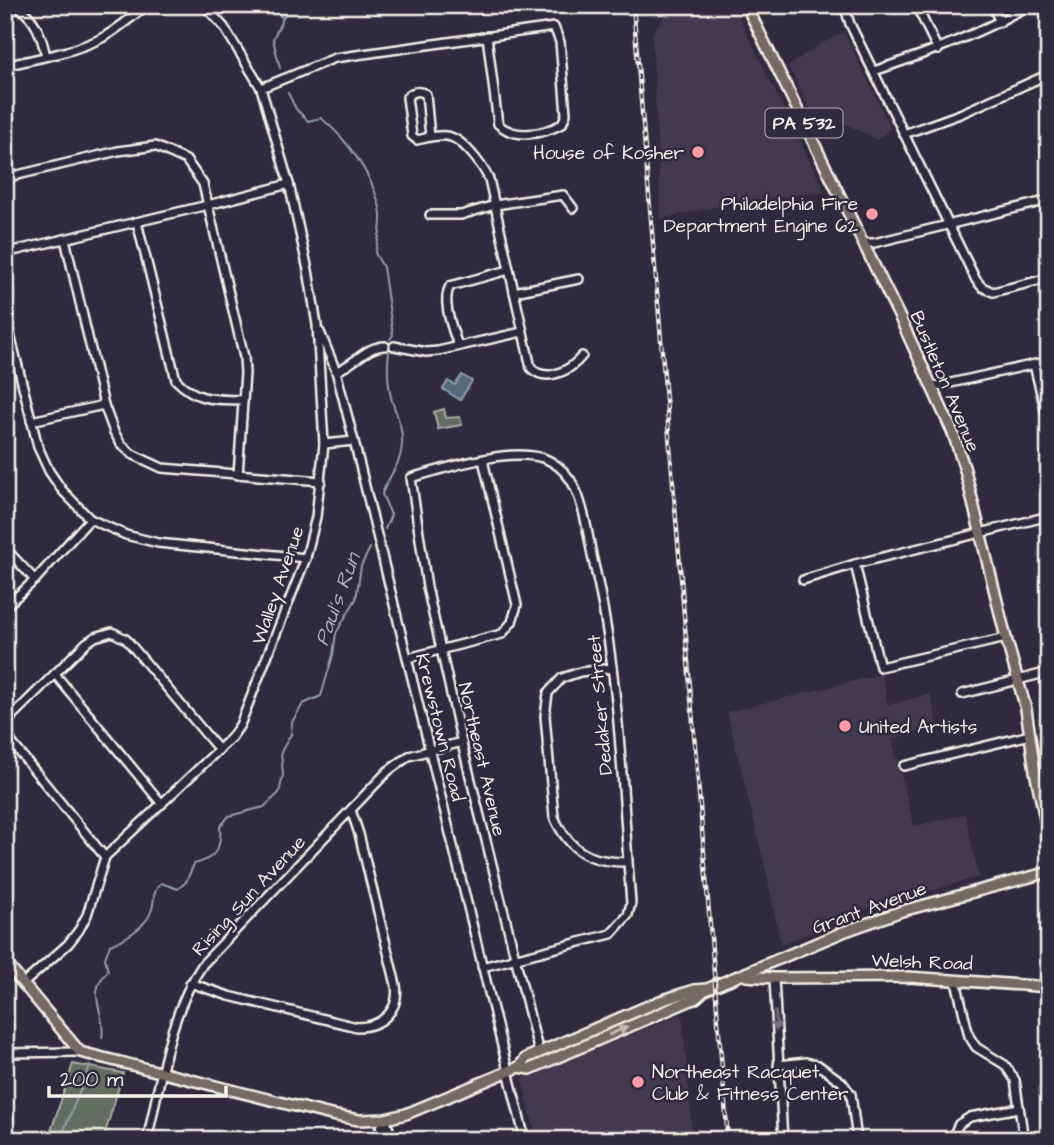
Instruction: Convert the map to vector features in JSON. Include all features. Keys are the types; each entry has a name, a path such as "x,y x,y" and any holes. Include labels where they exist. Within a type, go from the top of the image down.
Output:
{"main road":[{"name":"Bustleton Avenue","path":"749,6 933,387 959,450 1018,680 1049,838"},
{"name":"Grant Avenue","path":"519,1067 530,1069 696,998 707,989 831,937 902,911 1049,872"},
{"path":"5,962 80,1052 331,1115 359,1120 385,1119"},
{"path":"774,962 780,971 794,977"},
{"name":"Welsh Road","path":"740,975 774,978 909,977 1049,986"},
{"name":"Grant Avenue","path":"385,1119 423,1107 519,1067 526,1058 660,1002 694,990 707,989"}],"street":[{"path":"16,5 33,19 41,31 46,56"},
{"path":"5,66 98,40 147,5"},
{"name":"Walley Avenue","path":"23,984 68,944 79,930 87,915 105,857 219,750 240,725 306,558 316,517 324,444 317,325 308,270 289,184 261,88 224,27 204,5"},
{"path":"844,5 849,24 976,280 982,287 995,291 1049,278"},
{"path":"916,5 938,50"},
{"path":"992,5 1000,22"},
{"path":"873,71 938,50 1000,22 1029,5"},
{"path":"261,88 335,58 487,36 554,27 559,35 566,114 562,124 553,129 520,135 505,130 498,124 487,36"},
{"path":"904,134 960,114 1049,74"},
{"path":"430,137 426,94 420,91 412,92 407,97 412,136 417,140 430,137 454,138 475,158 489,179 531,368 537,374 546,376 573,367 582,356"},
{"path":"5,178 118,151 155,146 186,160 203,184 244,357 238,475"},
{"path":"5,253 289,184"},
{"path":"430,215 461,215 495,205 563,195 573,208"},
{"path":"863,243 874,243 1049,200"},
{"path":"137,222 176,380 202,398 243,400"},
{"path":"65,239 104,405 121,444 132,454 162,468 321,481"},
{"path":"458,346 446,292 450,286 509,270"},
{"path":"514,292 579,279"},
{"path":"5,314 38,447 62,490 90,519 126,535 158,543 306,558"},
{"name":"Krewstown Road","path":"317,325 336,371 354,441 525,1140"},
{"path":"394,346 426,352 522,332"},
{"path":"336,371 346,368 369,350 384,346"},
{"path":"933,387 1049,361"},
{"path":"1034,365 1049,425"},
{"path":"31,421 104,405"},
{"path":"324,444 354,441"},
{"name":"Dedaker Street","path":"483,460 517,453 533,454 561,468 575,489 610,638 631,903 628,915 613,932 516,958"},
{"path":"408,658 502,634 512,622 517,605 483,460"},
{"name":"Northeast Avenue","path":"483,460 411,478 428,587 462,742 539,1053"},
{"path":"803,580 855,564 1049,516"},
{"path":"5,607 36,580 90,519"},
{"path":"5,548 36,580"},
{"path":"855,564 880,667 1006,638"},
{"path":"105,857 8,736 8,726 20,706 95,637 112,632 126,639 219,750"},
{"path":"612,668 580,671 562,678 548,693 545,716 554,817 561,831 580,853 608,862 627,862"},
{"path":"962,694 1049,672"},
{"path":"55,674 162,804"},
{"path":"904,766 1030,735"},
{"name":"Rising Sun Avenue","path":"147,1140 180,1006 190,982 218,947 388,771 409,756 462,742"},
{"path":"190,982 229,996 357,1027 369,1027 390,1015 395,1004 396,985 351,810"},
{"path":"482,967 516,958"},
{"path":"774,978 783,1140"},
{"path":"956,981 969,1036 976,1047 1005,1065 1016,1080 1024,1140"},
{"path":"5,1053 80,1052"},
{"path":"778,1065 806,1062 818,1065 842,1082 851,1094 857,1140"},
{"path":"951,1140 959,1124 970,1117 1019,1108"},
{"path":"375,1140 385,1119"},
{"path":"385,1119 393,1140"}],"shaded area":[{"path":"691,5 733,5 825,192 742,201 661,219 652,33 666,15"},
{"path":"844,32 891,128 877,140 846,124 822,135 788,66"},
{"path":"882,674 888,705 930,694 938,726 892,739 914,826 965,814 979,877 866,909 781,945 767,875 727,712"},
{"path":"682,1014 693,1140 537,1140 522,1080"}],"green space":[{"path":"444,409 446,418 460,417 462,425 438,429 434,412"},
{"path":"73,1064 123,1073 103,1140 48,1140"}],"water":[{"path":"462,375 472,381 460,400 443,389 448,381 455,385"}],"waterway":[{"path":"276,5 281,17"},
{"name":"Paul's Run","path":"280,68 273,39 289,5"},
{"name":"Paul's Run","path":"288,93 296,109 308,121 321,118 340,136 364,168 375,192 381,216 375,253 383,267 393,335 390,339"},
{"name":"Paul's Run","path":"385,529 391,515 382,494 400,458 402,444 401,427 390,389 389,352"},
{"name":"Paul's Run","path":"102,1038 103,1028 97,996 101,980 108,971 105,958 110,945 129,936 145,921 161,883 178,889 186,882 194,864 216,852 220,841 220,827 229,816 264,807 279,793 283,775 281,752 291,734 292,722 303,704 321,696 333,655 336,633 356,599 361,566 370,548"},
{"name":"Paul's Run","path":"60,1140 90,1066"}],"railway":[{"path":"633,5 728,1140"}],"place":[{"name":"House of Kosher","path":"698,152"},
{"name":"Philadelphia Fire Department Engine 62","path":"872,214"},
{"name":"United Artists","path":"845,726"},
{"name":"Northeast Racquet Club & Fitness Center","path":"638,1082"}]}
